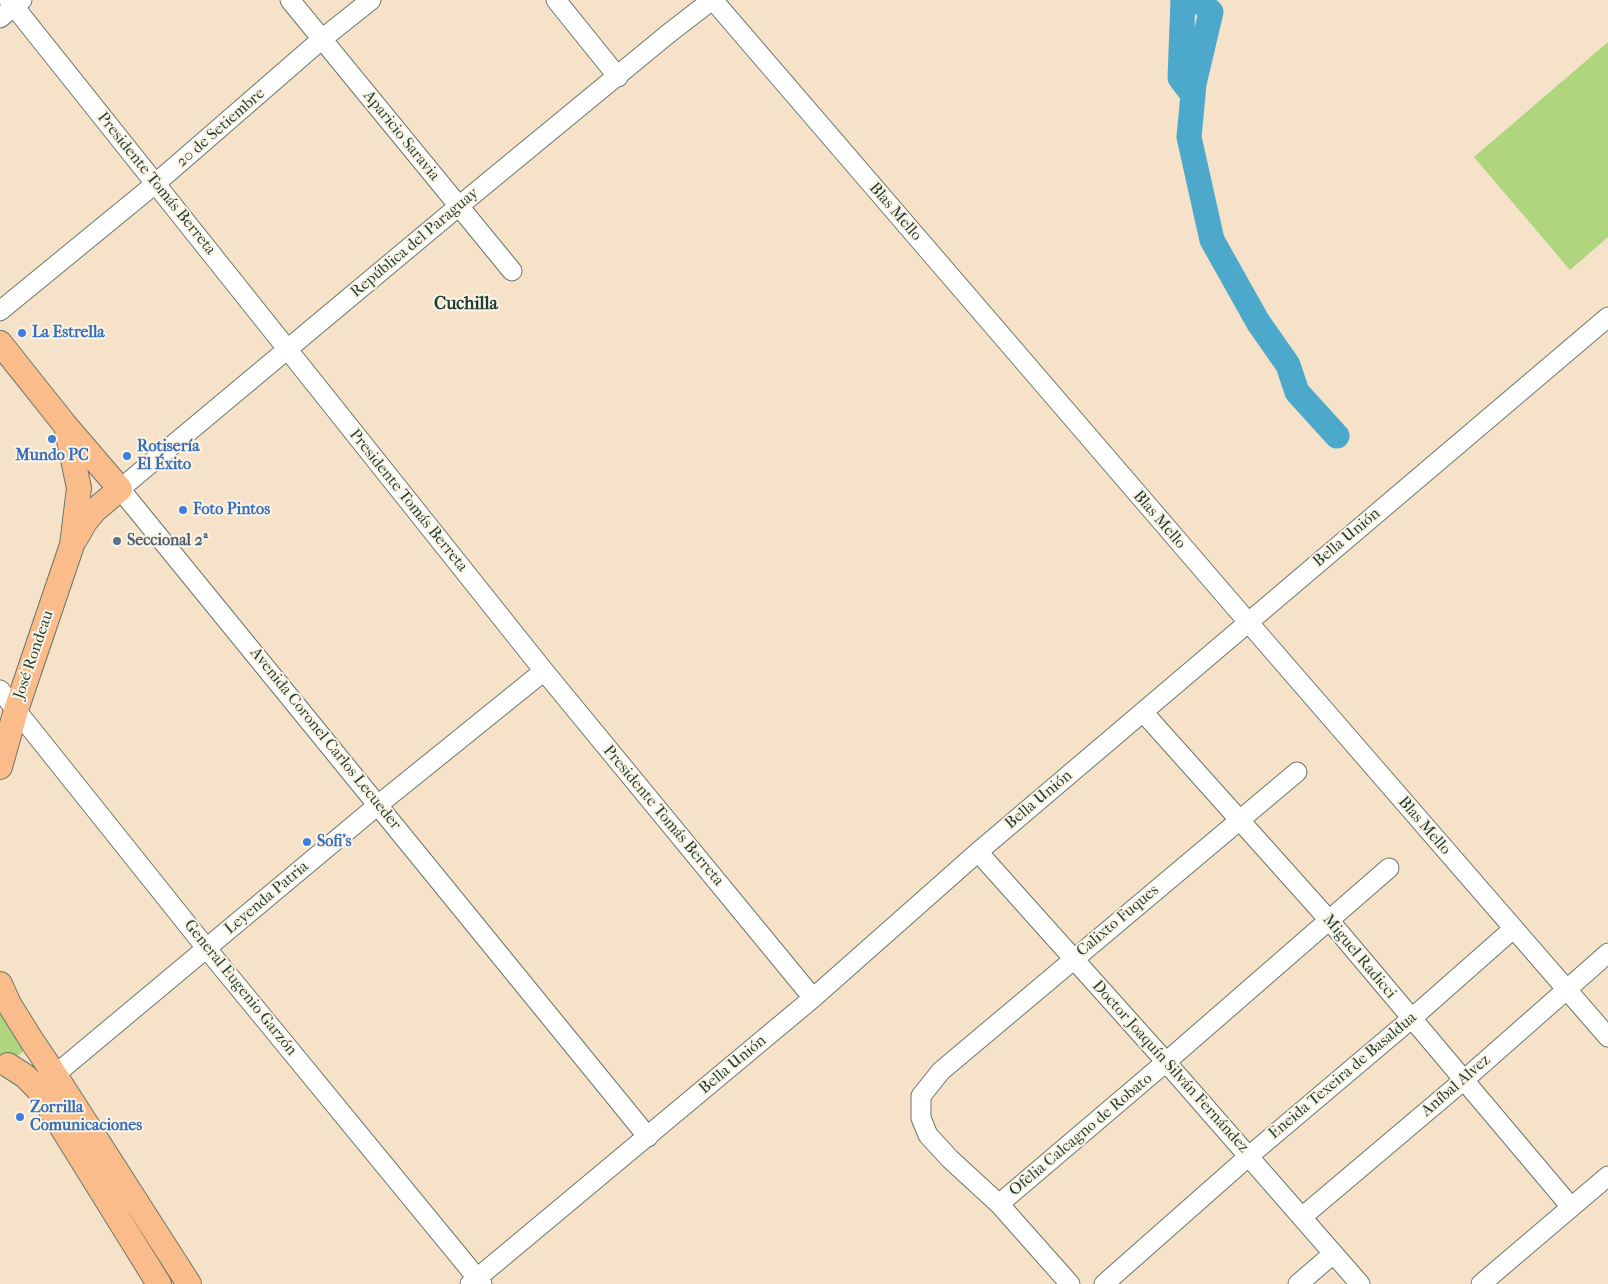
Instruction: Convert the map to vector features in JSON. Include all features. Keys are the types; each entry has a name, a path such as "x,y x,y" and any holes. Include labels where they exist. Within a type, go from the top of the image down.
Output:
{"main road":[{"name":"Avenida Coronel Carlos Lecueder","path":"0,343 66,426 120,489"},
{"name":"José Rondeau","path":"66,426 79,488 72,545"},
{"name":"José Rondeau","path":"0,767 16,710 72,545 94,510 120,489"},
{"path":"0,984 9,1004 32,1041 47,1082 160,1284"},
{"path":"4,1065 22,1060 27,1056 32,1041"},
{"path":"4,1065 25,1076 47,1082 188,1284"}],"street":[{"name":"Aparicio Saravia","path":"290,0 512,271"},
{"name":"20 de Setiembre","path":"0,311 155,184 322,39 371,0"},
{"path":"556,0 618,77"},
{"name":"República del Paraguay","path":"120,489 459,206 668,34 713,0"},
{"name":"Blas Mello","path":"713,0 1608,1037"},
{"path":"0,18 15,2"},
{"name":"Presidente Tomás Berreta","path":"15,2 155,184 544,672 813,998"},
{"name":"Bella Unión","path":"477,1282 813,998 978,852 1608,316"},
{"name":"Avenida Coronel Carlos Lecueder","path":"120,489 648,1137"},
{"name":"Leyenda Patria","path":"47,1082 378,805 544,672"},
{"name":"General Eugenio Garzón","path":"0,690 477,1282"},
{"name":"Miguel Radicci","path":"1143,712 1329,920 1571,1207"},
{"name":"Calixto Fuques","path":"1070,1284 999,1204 950,1159 928,1134 921,1118 921,1096 941,1071 1297,772"},
{"name":"Doctor Joaquín Silván Fernández","path":"978,852 1166,1062 1360,1284"},
{"name":"Ofelia Calcagno de Robato","path":"999,1204 1389,868"},
{"name":"Eneida Texeira de Basaldua","path":"1104,1284 1249,1156 1411,1019 1513,929"},
{"name":"Aníbal Alvez","path":"1302,1217 1464,1080 1608,954"},
{"path":"1480,1284 1608,1176"},
{"path":"1298,1284 1333,1254"}],"green space":[{"path":"1608,42 1608,237 1570,270 1474,157"},
{"path":"0,1001 25,1047 19,1055 0,1057"}],"waterway":[{"path":"1183,0 1180,78 1193,95"},
{"path":"1199,0 1211,12 1194,84 1189,137 1212,240 1258,322 1288,365 1297,392 1337,436"}],"place":[{"name":"La Estrella","path":"22,333"},
{"name":"Mundo PC","path":"52,439"},
{"name":"Rotisería El Éxito","path":"127,456"},
{"name":"Foto Pintos","path":"183,510"},
{"name":"Seccional 2ª","path":"117,541"},
{"name":"Sofi's","path":"307,842"},
{"name":"Zorrilla Comunicaciones","path":"20,1117"}],"district":[{"name":"Cuchilla","path":"466,305"}]}
